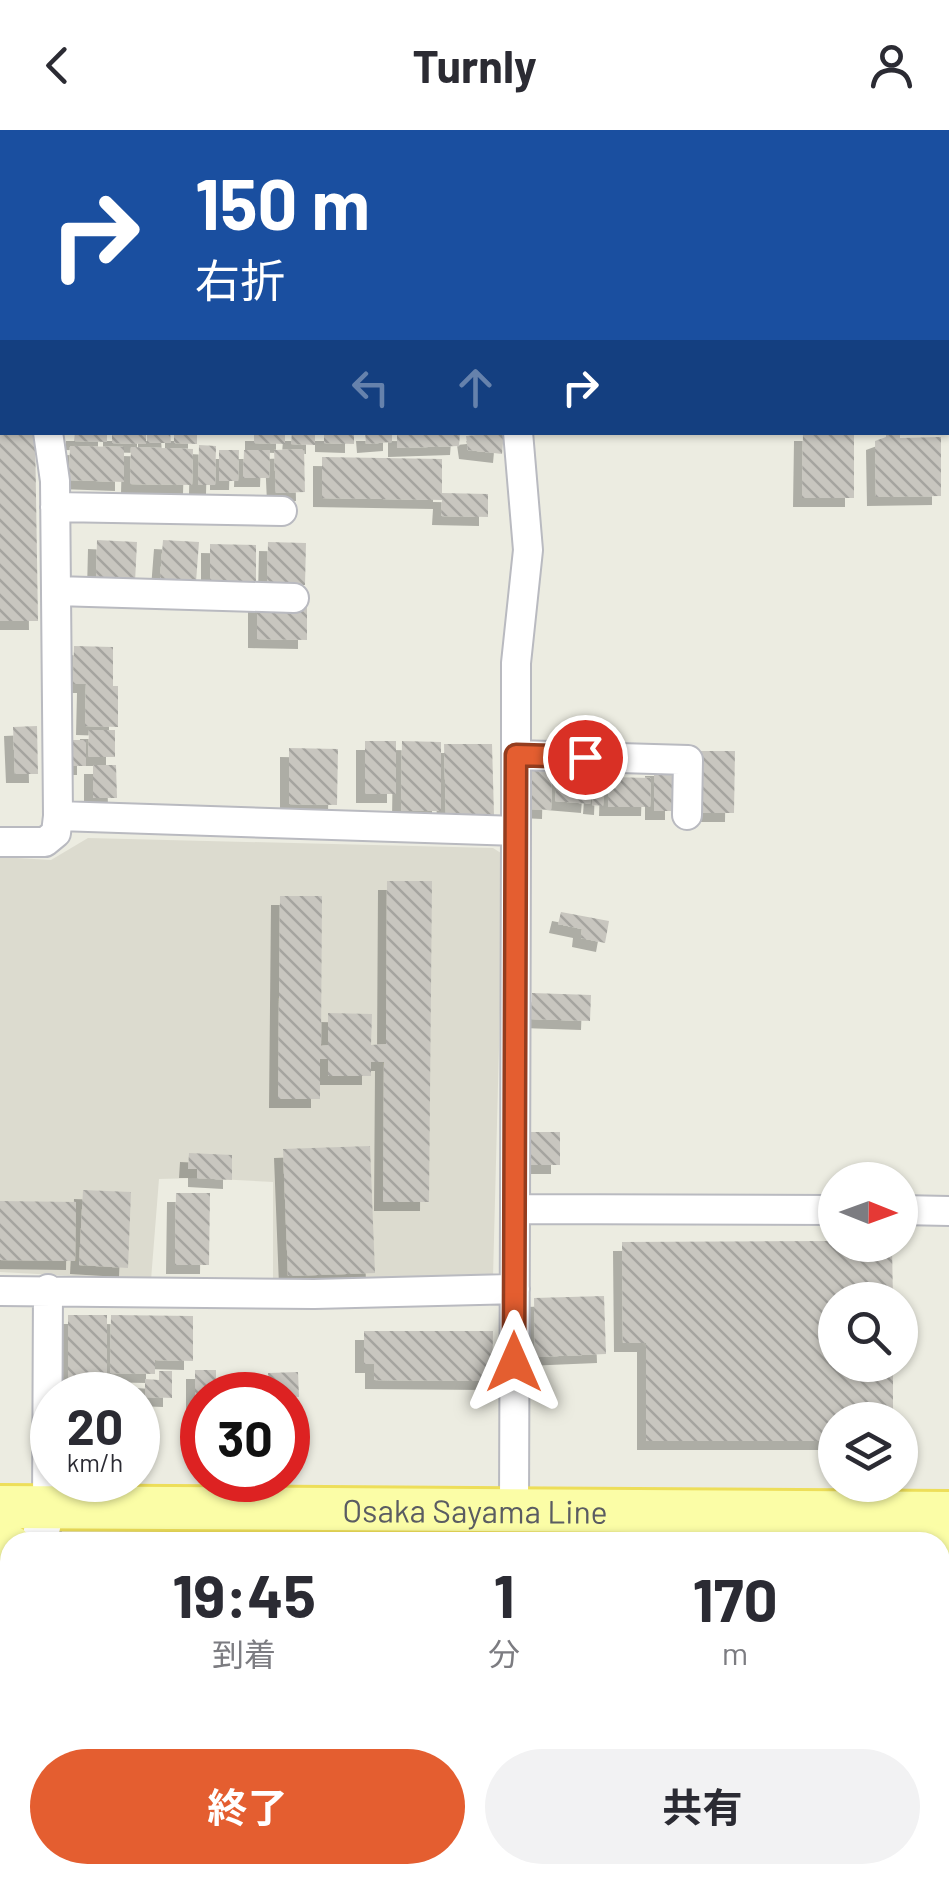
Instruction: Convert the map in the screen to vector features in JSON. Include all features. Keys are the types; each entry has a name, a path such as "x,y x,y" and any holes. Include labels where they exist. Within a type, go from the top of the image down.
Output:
{"main road":[{"name":"Osaka Sayama Line","path":"0,1507 43,1525 514,1508 949,1513"}],"street":[{"path":"0,842 45,842 56,833 55,481 48,435"},
{"path":"514,1508 516,662 528,550 518,435"},
{"path":"55,508 282,511"},
{"path":"56,591 294,598"},
{"path":"516,755 688,760 687,815"},
{"path":"58,816 516,832"},
{"path":"515,1209 818,1210"},
{"path":"918,1210 949,1210"},
{"path":"43,1525 48,1289"},
{"path":"0,1291 314,1294 514,1289"}],"shaded area":[{"path":"88,838 493,848 504,855 493,1277 273,1286 273,1182 197,1178 159,1179 151,1280 0,1272 0,857 51,860"}],"building":[{"path":"0,435 35,435 38,621 0,621"},
{"path":"75,435 107,435 107,442 74,441"},
{"path":"112,435 146,435 146,444 112,443"},
{"path":"147,435 170,435 171,443 147,443"},
{"path":"174,435 197,435 197,444 174,443"},
{"path":"254,435 285,435 285,444 254,443"},
{"path":"292,435 315,435 315,445 291,444"},
{"path":"324,435 354,435 354,444 324,443"},
{"path":"365,435 392,435 392,442 366,444"},
{"path":"397,435 460,435 459,446 397,448"},
{"path":"504,435 502,454 468,450 466,436"},
{"path":"803,435 854,435 854,498 802,498"},
{"path":"886,437 941,437 941,496 876,497 875,441"},
{"path":"199,445 216,446 215,485 198,485"},
{"path":"70,446 124,447 124,482 69,480"},
{"path":"131,447 193,449 192,485 130,484"},
{"path":"304,449 305,492 276,493 274,450"},
{"path":"219,450 239,450 238,481 219,481"},
{"path":"244,450 270,450 269,478 243,478"},
{"path":"322,457 442,459 442,493 488,494 488,517 441,516 442,500 322,498"},
{"path":"97,540 137,542 135,582 96,581"},
{"path":"163,540 199,542 196,582 160,579"},
{"path":"268,542 306,543 305,585 267,585"},
{"path":"210,544 256,545 256,583 210,583"},
{"path":"257,601 307,601 307,640 257,639"},
{"path":"74,646 113,647 118,727 85,726 86,684 73,684"},
{"path":"37,726 38,774 15,774 13,727"},
{"path":"89,730 115,730 115,757 88,757"},
{"path":"69,740 86,740 86,766 68,766"},
{"path":"365,741 396,741 396,794 365,794"},
{"path":"402,741 441,742 441,811 401,811"},
{"path":"444,744 492,744 494,815 446,816"},
{"path":"289,748 338,749 337,805 289,804"},
{"path":"699,751 735,751 734,813 698,813"},
{"path":"93,765 116,765 117,798 93,798"},
{"path":"654,767 674,767 674,811 654,811"},
{"path":"531,768 552,768 551,810 530,809"},
{"path":"558,773 592,776 590,804 555,801"},
{"path":"609,777 651,778 650,807 608,807"},
{"path":"594,779 604,780 603,806 592,805"},
{"path":"387,881 432,881 429,1202 383,1202 384,1062 371,1062 371,1076 328,1076 328,1059 320,1059 320,1099 278,1099 280,896 322,896 321,1046 328,1045 328,1013 372,1014 371,1045 386,1044"},
{"path":"561,912 609,921 605,943 581,938 582,929 558,924"},
{"path":"532,993 591,995 590,1021 531,1019"},
{"path":"526,1132 560,1132 560,1165 527,1165"},
{"path":"370,1146 375,1273 288,1276 283,1149"},
{"path":"189,1153 232,1155 232,1180 197,1178 197,1169 188,1169"},
{"path":"83,1190 131,1192 128,1268 79,1265"},
{"path":"176,1193 210,1193 209,1265 175,1265"},
{"path":"0,1201 76,1202 75,1261 0,1260"},
{"path":"818,1241 818,1262 892,1262 893,1282 818,1282 818,1382 893,1382 893,1402 818,1402 818,1441 646,1441 646,1343 623,1343 622,1242"},
{"path":"604,1296 606,1354 535,1357 534,1298"},
{"path":"68,1315 107,1315 107,1372 68,1372"},
{"path":"111,1315 193,1316 193,1361 155,1360 155,1372 110,1372"},
{"path":"364,1331 493,1331 492,1381 374,1380 374,1364 364,1364"},
{"path":"172,1371 172,1398 160,1398 159,1372"}],"route":[{"path":"514,1362 516,755 585,757"}]}
